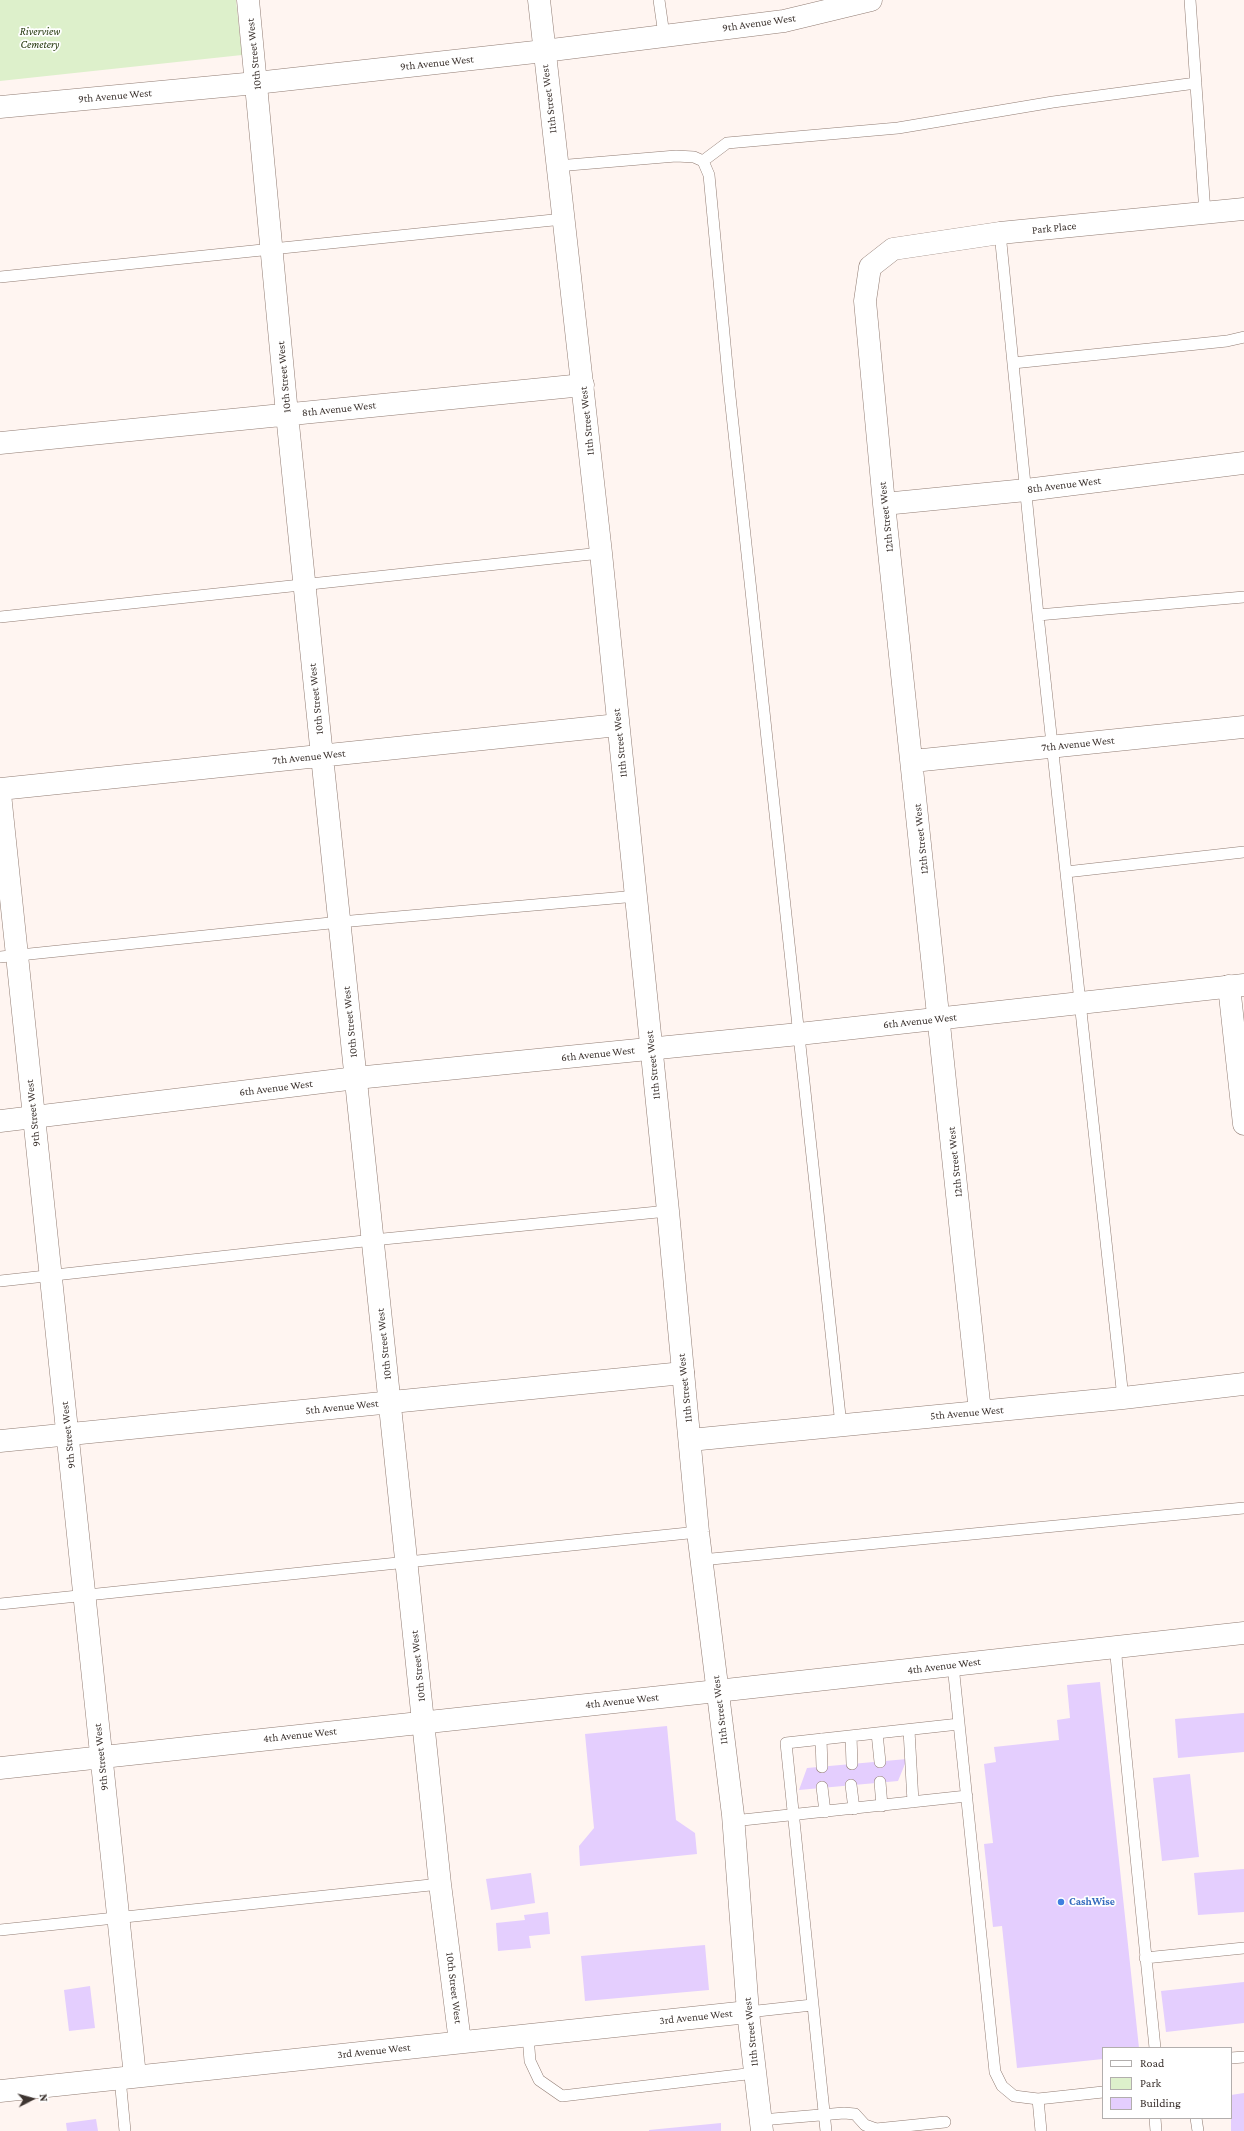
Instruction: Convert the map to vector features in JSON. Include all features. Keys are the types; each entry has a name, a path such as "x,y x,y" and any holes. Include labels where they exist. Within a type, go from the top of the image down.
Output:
{"street":[{"name":"10th Street West","path":"248,0 287,414 322,756 440,1884 460,2042"},
{"name":"11th Street West","path":"539,0 583,385 637,896 698,1532 733,1821 748,2012 762,2126"},
{"name":"9th Avenue West","path":"0,107 256,83 544,51 784,21 871,0"},
{"name":"Park Place","path":"870,267 892,249 1000,233 1244,209"},
{"name":"12th Street West","path":"870,267 865,300 884,504 913,761 980,1412"},
{"name":"8th Avenue West","path":"0,443 583,385"},
{"name":"8th Avenue West","path":"884,504 1026,490 1244,464"},
{"name":"7th Avenue West","path":"0,789 618,725"},
{"name":"7th Avenue West","path":"913,761 1244,727"},
{"name":"9th Street West","path":"0,794 8,956 34,1118 51,1275 102,1757 117,1917 128,2077"},
{"name":"6th Avenue West","path":"0,1121 356,1078 798,1034 1237,985"},
{"path":"1237,985 1244,1124"},
{"name":"5th Avenue West","path":"0,1441 683,1373"},
{"name":"5th Avenue West","path":"690,1440 1123,1398 1244,1384"},
{"name":"4th Avenue West","path":"0,1768 717,1691 1244,1632"},
{"name":"3rd Avenue West","path":"0,2091 748,2012"}],"lane":[{"path":"659,0 664,35"},
{"path":"1190,0 1205,213"},
{"path":"703,161 727,143 898,128 1053,102 1196,83"},
{"path":"557,166 676,156 694,157 703,161 709,175 731,402 840,1425"},
{"path":"0,277 563,219"},
{"path":"1000,233 1038,615 1123,1398"},
{"path":"1013,363 1227,341 1244,337"},
{"path":"0,617 601,553"},
{"path":"1038,615 1244,597"},
{"path":"1066,872 1244,852"},
{"path":"8,956 340,922 637,896"},
{"path":"0,1281 373,1240 668,1211"},
{"path":"701,1560 1244,1508"},
{"path":"0,1604 698,1532"},
{"path":"1115,1646 1155,2047"},
{"path":"953,1665 995,2072 1002,2086 1014,2096 1038,2099 1102,2092"},
{"path":"826,2131 786,1743 959,1724"},
{"path":"909,1730 913,1802"},
{"path":"878,1733 880,1762"},
{"path":"852,1736 852,1764"},
{"path":"821,1739 822,1767"},
{"path":"880,1782 882,1806"},
{"path":"851,1785 854,1809"},
{"path":"822,1787 825,1812"},
{"path":"733,1821 967,1796"},
{"path":"0,1930 440,1884"},
{"path":"1145,1958 1244,1948"},
{"path":"748,2012 812,2005"},
{"path":"528,2036 530,2061 539,2080 562,2096 756,2073"},
{"path":"1232,2058 1244,2057"},
{"path":"125,2131 128,2077"},
{"path":"1038,2099 1041,2131"},
{"path":"762,2126 824,2113 855,2114 865,2125 876,2129 945,2122"},
{"path":"1155,2119 1156,2131"},
{"path":"1196,2119 1198,2131"}],"green space":[{"name":"Riverview Cemetery","path":"0,0 236,0 242,55 0,81"}],"building":[{"path":"1100,1682 1139,2047 1102,2047 1102,2059 1017,2068 1002,1926 993,1927 984,1844 993,1843 984,1764 996,1762 994,1747 1059,1740 1057,1720 1070,1718 1067,1685"},
{"path":"1244,1713 1244,1752 1178,1758 1175,1719"},
{"path":"667,1726 676,1820 695,1833 697,1854 580,1866 579,1846 594,1828 585,1734"},
{"path":"907,1759 898,1781 799,1790 807,1768"},
{"path":"1190,1774 1199,1857 1162,1861 1153,1778"},
{"path":"1244,1869 1244,1912 1198,1915 1194,1873"},
{"path":"531,1873 535,1903 491,1910 486,1879"},
{"path":"548,1912 550,1934 529,1936 531,1948 498,1951 496,1923 525,1920 524,1915"},
{"path":"705,1945 709,1990 585,2001 581,1956"},
{"path":"1244,1982 1244,2023 1166,2032 1161,1991"},
{"path":"90,1986 95,2028 69,2031 64,1990"},
{"path":"1244,2093 1244,2131 1231,2131 1232,2095"},
{"path":"96,2119 98,2131 67,2131 66,2123"},
{"path":"721,2123 721,2131 649,2131 649,2130"}],"place":[{"name":"CashWise","path":"1061,1902"}]}
